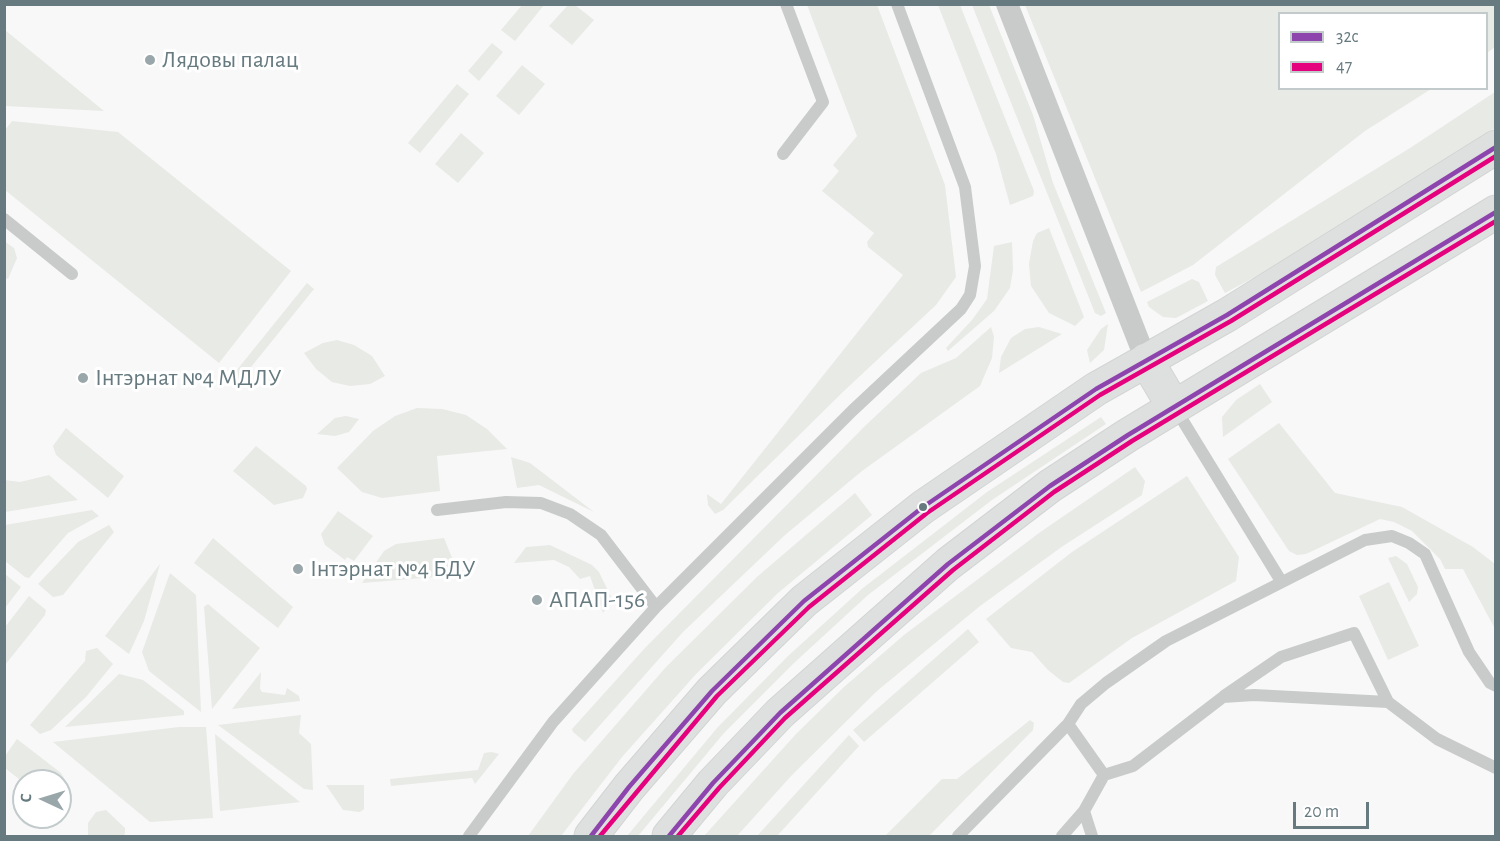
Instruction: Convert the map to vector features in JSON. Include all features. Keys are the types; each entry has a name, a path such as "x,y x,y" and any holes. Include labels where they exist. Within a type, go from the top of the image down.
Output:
{"main road":[{"path":"591,837 629,787 712,691 804,601 923,507 1096,389 1227,315 1496,147"},
{"path":"669,837 713,783 780,713 948,564 1050,486 1174,407 1496,212"},
{"path":"1146,360 1174,407"}],"street":[{"path":"1007,4 1146,360"}],"lane":[{"path":"783,154 823,102 786,4"},
{"path":"469,837 553,722 656,607 852,411 961,309 973,289 975,255 965,187 897,4"},
{"path":"4,219 72,274"},
{"path":"1174,407 1281,581"},
{"path":"437,510 506,502 541,503 570,514 601,535 656,607"},
{"path":"958,837 1068,724 1081,704 1106,683 1166,641 1365,540 1392,536 1409,543 1425,554 1469,652 1490,683 1496,686"},
{"path":"1062,837 1084,811 1104,775 1133,766 1223,697 1281,657 1354,633 1388,702 1437,739 1496,768"},
{"path":"1223,697 1314,696 1388,702"},
{"path":"1068,724 1104,775"},
{"path":"1084,811 1092,837"}],"shaded area":[{"path":"522,5 544,5 515,41 501,30"},
{"path":"568,5 575,5 594,20 572,45 549,26"},
{"path":"807,5 877,5 945,185 956,277 936,305 845,390 723,510 715,514 708,505 707,494 721,504 903,275 868,247 867,242 874,233 822,191 839,171 833,165 857,136"},
{"path":"938,5 960,5 1034,191 1033,196 1010,205 996,154"},
{"path":"972,5 989,5 1033,115 1053,183 1106,313 1101,316 1095,313"},
{"path":"1025,5 1495,5 1495,47 1488,52 1488,12 1278,12 1278,90 1429,90 1365,131 1193,265 1141,292"},
{"path":"5,30 104,111 5,106"},
{"path":"492,43 503,52 479,81 468,71"},
{"path":"522,65 545,84 519,115 496,96"},
{"path":"457,84 469,94 420,153 408,143"},
{"path":"1495,92 1495,128 1270,269 1225,293 1215,275 1216,267 1410,148"},
{"path":"12,121 118,132 291,271 219,363 5,190 5,130"},
{"path":"461,133 484,153 458,183 435,164"},
{"path":"1049,228 1084,317 1075,326 1049,313 1031,286 1029,264 1033,241 1037,233"},
{"path":"4,241 14,248 17,258 8,279 5,278"},
{"path":"1012,242 1013,270 1010,288 994,311 948,351 946,348 972,320 987,299 994,246"},
{"path":"1192,279 1199,282 1208,301 1176,318 1163,317 1149,307 1147,302"},
{"path":"307,283 314,289 239,382 232,376"},
{"path":"1108,324 1104,350 1090,363 1087,350 1101,329"},
{"path":"991,327 994,337 992,358 980,386 862,471 785,535 683,632 585,742 573,732 572,729 644,649 865,426 921,373 956,358"},
{"path":"1039,327 1062,334 999,373 1001,357 1011,338 1025,329"},
{"path":"337,340 354,345 372,356 385,376 370,384 350,386 332,382 316,369 304,353 323,343"},
{"path":"1260,384 1272,402 1223,437 1222,417 1236,400"},
{"path":"417,408 442,409 466,415 487,429 507,449 437,456 440,491 382,498 362,492 337,468 373,431 395,416"},
{"path":"346,416 359,419 349,432 335,436 317,434 335,418"},
{"path":"1101,417 1106,424 992,500 868,595 794,663 724,733 638,836 627,836 717,728 788,656 863,588 987,492"},
{"path":"1279,423 1335,493 1402,507 1473,547 1495,564 1495,629 1463,569 1445,569 1440,559 1412,531 1394,522 1380,519 1306,554 1297,555 1289,551 1228,459"},
{"path":"66,428 124,476 108,498 56,455 53,446"},
{"path":"256,446 306,486 303,498 274,505 233,471"},
{"path":"511,457 530,463 594,512 539,485 517,488"},
{"path":"1135,467 1145,481 1142,495 1063,546 980,606 877,691 792,775 737,836 704,836 796,734 844,687 904,635 1039,533"},
{"path":"49,475 78,500 5,512 5,480 20,482"},
{"path":"1187,476 1239,557 1236,581 1132,638 1069,683 1063,682 1048,670 1032,652 1011,648 986,619 1072,552"},
{"path":"855,493 872,515 778,593 697,673 622,757 561,836 528,836 573,774 666,667 758,576"},
{"path":"92,510 99,516 68,533 29,578 5,561 5,525"},
{"path":"338,511 373,536 354,561 347,557 345,560 325,545 321,534"},
{"path":"109,525 114,532 63,595 53,597 38,584 78,542"},
{"path":"213,538 293,607 278,628 194,563"},
{"path":"444,538 459,575 362,583 384,551 396,544"},
{"path":"550,545 592,565 599,572 612,599 603,613 590,576 580,579 569,567 554,560 514,563 526,547"},
{"path":"1396,556 1407,564 1418,587 1417,594 1409,602 1388,558"},
{"path":"160,564 144,621 129,654 105,636"},
{"path":"170,573 196,595 201,712 149,671 142,652"},
{"path":"5,574 21,587 5,608"},
{"path":"1389,582 1419,646 1388,660 1359,596"},
{"path":"29,596 46,610 45,615 5,665 5,627"},
{"path":"208,604 260,648 212,709 204,607"},
{"path":"968,629 979,642 864,742 853,730"},
{"path":"97,648 113,664 86,697 51,730 40,734 30,725 85,661 86,651"},
{"path":"261,672 260,689 262,692 285,695 287,688 299,696 300,701 232,709"},
{"path":"119,674 143,680 184,711 184,715 65,727"},
{"path":"301,715 299,733 311,744 313,790 304,789 218,725"},
{"path":"1030,720 1034,723 1033,730 929,836 885,836 942,779 957,779"},
{"path":"179,727 206,727 213,818 150,822 53,742"},
{"path":"215,734 300,802 301,802 220,811"},
{"path":"849,735 859,746 777,836 757,836"},
{"path":"17,739 56,769 12,769 12,774 5,768 5,756"},
{"path":"484,753 499,754 475,784 472,778 391,786 390,779 478,770"},
{"path":"326,785 364,785 364,809 360,812 343,810"},
{"path":"106,810 125,828 125,834 122,836 88,836 88,823 96,812"}],"transit line":[{"name":"32с","path":"591,836 629,787 712,691 804,601 923,507 1096,389 1227,315 1496,147"},
{"name":"47","path":"600,836 717,696 809,607 927,513 1100,395 1231,321 1496,156"},
{"name":"32с","path":"669,836 713,783 780,713 948,564 1050,486 1128,435 1496,212"},
{"name":"47","path":"678,836 719,788 785,718 953,570 1054,492 1132,441 1496,221"}],"place":[{"name":"Лядовы палац","path":"150,60"},
{"name":"Інтэрнат №4 МДЛУ","path":"83,378"},
{"name":"Інтэрнат №4 БДУ","path":"298,569"},
{"name":"АПАП-156","path":"537,600"}]}
